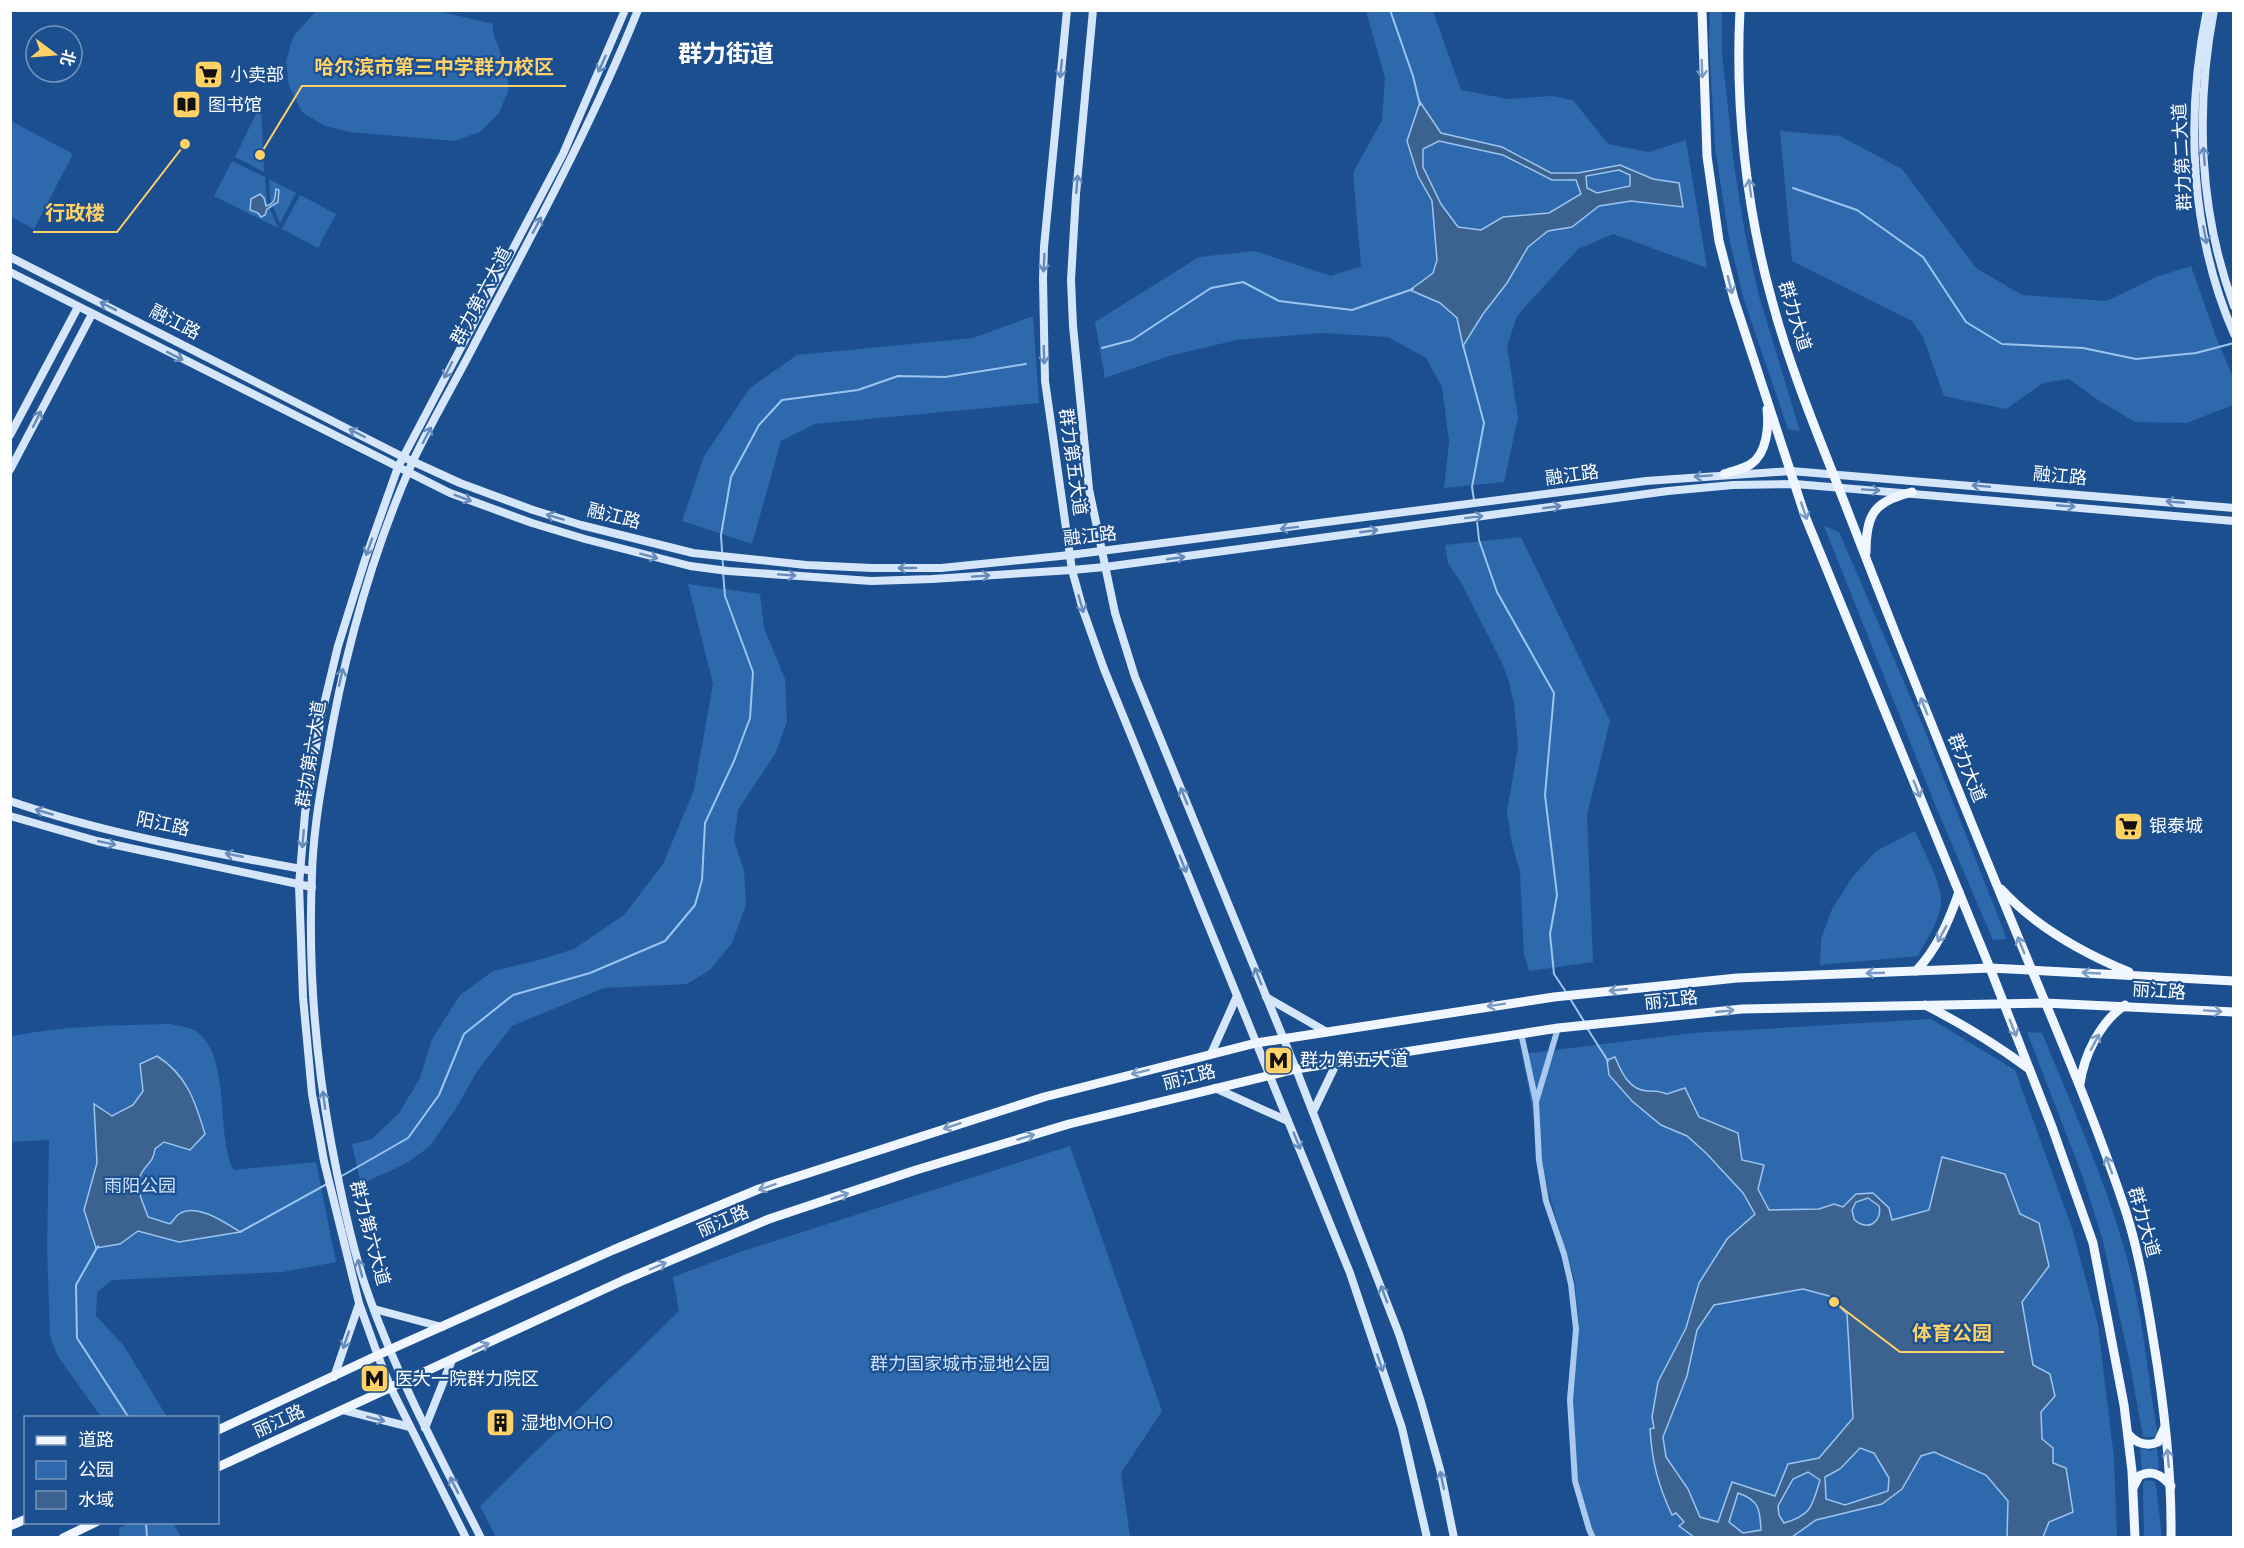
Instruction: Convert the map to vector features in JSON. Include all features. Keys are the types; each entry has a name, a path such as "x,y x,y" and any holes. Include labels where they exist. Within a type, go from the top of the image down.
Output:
{"main road":[{"name":"群力第六大道","path":"466,1538 390,1388 359,1303 332,1196 312,1094 305,1029 300,869 307,803 330,676 351,601 398,467 563,154 625,10"},
{"name":"群力第六大道","path":"481,1538 425,1428 389,1350 364,1282 341,1192 321,1075 315,1018 312,871 321,793 341,678 354,626 408,473 578,146 601,99 638,10"},
{"name":"群力第五大道","path":"1067,10 1044,247 1044,330 1045,381 1072,570 1083,610 1104,669 1354,1284 1402,1428 1427,1538"},
{"name":"群力第五大道","path":"1093,10 1076,194 1071,280 1077,374 1089,489 1114,613 1136,677 1296,1068 1399,1334 1440,1469 1454,1538"},
{"path":"1702,10 1707,156 1716,228 1734,299 1805,516 1990,968 2093,1243 2128,1434 2135,1538"},
{"name":"群力大道","path":"1740,10 1738,61 1744,148 1755,228 1774,307 1801,394 2079,1087 2127,1214 2140,1262 2165,1425 2171,1538"},
{"name":"群力第二大道","path":"2207,10 2196,84 2194,152 2200,210 2220,299 2234,334"},
{"name":"群力第二大道","path":"2214,10 2205,71 2202,140 2209,212 2234,306"},
{"name":"融江路","path":"10,256 403,457 460,483 581,525 693,553 728,558 861,568 930,568 1070,555 1646,481 1791,471 2234,508"},
{"name":"融江路","path":"10,272 450,493 532,523 585,539 690,566 728,571 871,581 1072,570 1689,489 1795,484 1912,492 2234,521"},
{"path":"10,435 78,307"},
{"path":"10,470 92,314"},
{"path":"1724,474 1752,464 1761,453 1767,427 1767,398"},
{"path":"1866,559 1869,526 1878,507 1889,499 1912,492"},
{"name":"阳江路","path":"10,801 73,821 118,832 312,871"},
{"name":"阳江路","path":"10,816 97,841 312,887"},
{"path":"1997,884 2035,921 2092,955 2137,975"},
{"path":"1916,971 1929,956 1945,927 1959,892"},
{"name":"丽江路","path":"219,1430 389,1350 613,1250 759,1189 1044,1097 1256,1043 1554,997 1737,978 1990,968 2234,981"},
{"path":"1211,1054 1237,996"},
{"path":"1266,997 1325,1031"},
{"name":"丽江路","path":"219,1467 624,1280 770,1219 916,1170 1069,1124 1296,1068 1558,1028 1742,1009 2003,1002 2125,1005 2234,1012"},
{"path":"1922,1004 1963,1025 2002,1049 2030,1070"},
{"path":"2079,1087 2081,1071 2100,1031 2109,1018 2125,1005"},
{"path":"1313,1112 1336,1062"},
{"path":"1215,1088 1288,1121"},
{"path":"334,1377 359,1303"},
{"path":"374,1308 443,1327"},
{"path":"425,1428 452,1360"},
{"path":"342,1410 410,1427"},
{"path":"2128,1434 2136,1442 2154,1444 2161,1438 2165,1425"},
{"path":"2133,1486 2139,1476 2148,1473 2161,1476 2170,1486"},
{"path":"10,1526 24,1520"},
{"path":"63,1538 92,1524"}],"street":[{"path":"1536,1102 1558,1028"},
{"path":"1521,1033 1536,1102 1539,1160 1546,1201 1564,1254 1571,1284 1576,1329 1570,1400 1575,1481 1593,1538"}],"green space":[{"path":"316,11 439,11 493,24 493,33 506,67 509,89 499,113 480,132 454,141 350,132 325,126 302,112 289,86 286,61 293,37"},
{"path":"1366,11 1433,11 1461,90 1508,99 1551,96 1573,100 1608,144 1649,152 1686,140 1707,268 1613,234 1578,249 1517,316 1507,346 1518,417 1504,482 1444,488 1449,441 1442,387 1426,358 1388,337 1322,333 1237,340 1169,356 1105,378 1095,322 1199,257 1255,251 1331,276 1361,266 1353,173 1382,120 1385,78"},
{"path":"1710,11 1722,11 1722,53 1734,165 1745,234 1759,296 1800,431 1788,429 1744,300 1729,238 1715,148 1709,42"},
{"path":"261,104 264,172 235,157"},
{"path":"11,121 73,154 34,229 11,217"},
{"path":"1780,131 1840,136 1902,169 1976,268 2022,295 2107,301 2156,277 2191,266 2233,377 2233,405 2187,423 2135,422 2069,379 2043,383 2006,409 1944,396 1923,337 1912,321 1792,261"},
{"path":"232,161 265,177 267,202 278,228 214,196"},
{"path":"269,179 296,193 280,223 270,200"},
{"path":"300,195 336,214 318,248 282,229"},
{"path":"1033,316 1039,403 815,424 781,441 752,544 682,521 704,456 750,388 797,355 973,338"},
{"path":"1824,526 1839,532 1923,726 2007,939 1993,940 1936,807"},
{"path":"1521,537 1610,721 1587,815 1593,962 1529,971 1524,954 1520,872 1511,840 1507,811 1518,747 1514,704 1503,665 1462,584 1448,563 1445,545"},
{"path":"688,584 760,594 764,628 785,679 787,722 776,752 738,810 734,841 744,870 746,905 732,943 710,970 687,984 604,988 512,1026 478,1070 455,1110 429,1147 405,1164 361,1184 352,1144 372,1139 399,1113 420,1078 432,1039 460,995 493,971 574,949 624,915 663,864 694,790 713,684"},
{"path":"1915,831 1936,878 1941,897 1935,925 1918,956 1820,965 1821,939 1832,909 1853,876 1876,851"},
{"path":"1931,1019 2015,1070 2072,1228 2098,1325 2114,1458 2117,1537 1590,1537 1575,1467 1567,1393 1579,1325 1574,1278 1548,1191 1522,1054 1693,1033"},
{"name":"雨阳公园","path":"170,1024 197,1032 208,1044 215,1060 225,1138 234,1170 316,1162 336,1262 283,1272 112,1280 97,1292 96,1316 124,1346 166,1416 100,1416 57,1355 50,1336 47,1247 49,1140 11,1142 11,1036 70,1028"},
{"path":"2027,1032 2042,1033 2113,1211 2131,1273 2139,1312 2157,1431 2155,1437 2143,1437 2129,1359 2102,1237 2082,1175"},
{"name":"群力国家城市湿地公园","path":"1070,1146 1162,1411 1121,1473 1130,1537 496,1537 480,1506 679,1311 673,1277 743,1251"},
{"path":"2142,1448 2150,1451 2157,1448 2159,1469 2142,1470 2140,1450"},
{"path":"2144,1481 2155,1482 2156,1486 2162,1537 2144,1537 2143,1487"},
{"path":"128,1524 174,1524 181,1537 119,1537 119,1528"}],"water":[{"path":"1420,102 1441,133 1502,147 1551,173 1578,173 1620,165 1653,179 1679,183 1683,207 1631,201 1599,206 1572,227 1548,231 1528,247 1507,283 1483,314 1463,346 1457,318 1440,303 1410,290 1433,273 1437,260 1432,201 1418,176 1407,141","holes":["1439,141 1503,155 1552,180 1576,180 1581,194 1549,213 1503,217 1481,230 1458,227 1441,204 1423,167 1423,149","1619,170 1630,175 1630,186 1597,193 1587,188 1586,176"]},
{"path":"276,189 279,190 278,202 267,209 265,215 261,217 250,210 251,199 260,194 266,206 272,203"},
{"path":"157,1056 183,1080 198,1111 205,1134 190,1150 164,1142 155,1149 150,1163 143,1170 139,1179 140,1196 148,1217 170,1224 179,1214 194,1210 211,1215 240,1232 179,1242 138,1231 120,1244 96,1248 84,1210 97,1163 94,1104 112,1116 133,1105 143,1091 140,1064"},
{"path":"1615,1057 1627,1079 1641,1090 1667,1094 1685,1088 1699,1117 1738,1133 1742,1160 1764,1165 1758,1189 1769,1210 1819,1209 1834,1204 1843,1207 1856,1194 1873,1193 1889,1208 1892,1220 1929,1210 1942,1157 2005,1174 2020,1214 2039,1223 2049,1266 2022,1302 2033,1365 2050,1374 2055,1396 2041,1412 2042,1439 2053,1448 2053,1463 2066,1468 2073,1512 2049,1522 2043,1537 2007,1537 2008,1501 1986,1475 1934,1452 1921,1456 1902,1489 1882,1504 1816,1520 1792,1537 1694,1537 1679,1526 1684,1522 1676,1513 1672,1515 1659,1483 1652,1452 1650,1429 1654,1428 1652,1417 1658,1382 1686,1328 1699,1283 1727,1239 1755,1214 1743,1193 1706,1153 1687,1136 1661,1125 1632,1101 1609,1075 1607,1060","holes":["1868,1198 1879,1206 1880,1212 1873,1224 1864,1225 1854,1219 1852,1210 1856,1202","1803,1289 1829,1296 1847,1314 1853,1418 1819,1458 1788,1464 1775,1496 1732,1482 1718,1522 1700,1517 1688,1489 1666,1457 1663,1437 1687,1376 1697,1330 1714,1305","1860,1448 1874,1453 1889,1478 1888,1491 1845,1505 1826,1499 1825,1477 1840,1469","1808,1472 1820,1480 1810,1508 1800,1517 1784,1523 1779,1515 1778,1506 1793,1479","1738,1493 1754,1502 1760,1516 1761,1530 1743,1533 1729,1522"]}],"waterway":[{"path":"1390,10 1413,76 1420,105"},
{"path":"1793,188 1857,210 1923,257 1966,322 2002,344 2083,348 2136,359 2196,353 2234,343"},
{"path":"1102,348 1132,340 1211,288 1243,282 1279,301 1352,310 1413,289"},
{"path":"1463,345 1484,423 1472,487 1474,500"},
{"path":"723,567 721,535 731,477 759,425 782,400 858,390 898,376 945,377 1026,364"},
{"path":"1477,521 1479,540 1497,592 1554,693 1545,795 1557,895 1550,934 1554,974 1566,992"},
{"path":"340,1177 408,1138 439,1095 464,1034 513,995 590,973 665,941 695,905 702,880 705,823 734,761 750,718 753,672 725,596 723,572"},
{"path":"1569,997 1585,1023"},
{"path":"1587,1028 1608,1061"},
{"path":"240,1232 327,1184"},
{"path":"98,1246 76,1285 77,1338 128,1416"},
{"path":"146,1524 147,1538"}],"place":[{"name":"小卖部","path":"209,75"},
{"name":"图书馆","path":"187,105"},
{"name":"行政楼","path":"185,144"},
{"name":"哈尔滨市第三中学群力校区","path":"260,155"},
{"name":"银泰城","path":"2128,826"},
{"name":"群力第五大道","path":"1279,1060"},
{"name":"体育公园","path":"1834,1302"},
{"name":"医大一院群力院区","path":"374,1379"},
{"name":"湿地MOHO","path":"500,1423"}],"district":[{"name":"群力街道","path":"726,54"}]}
